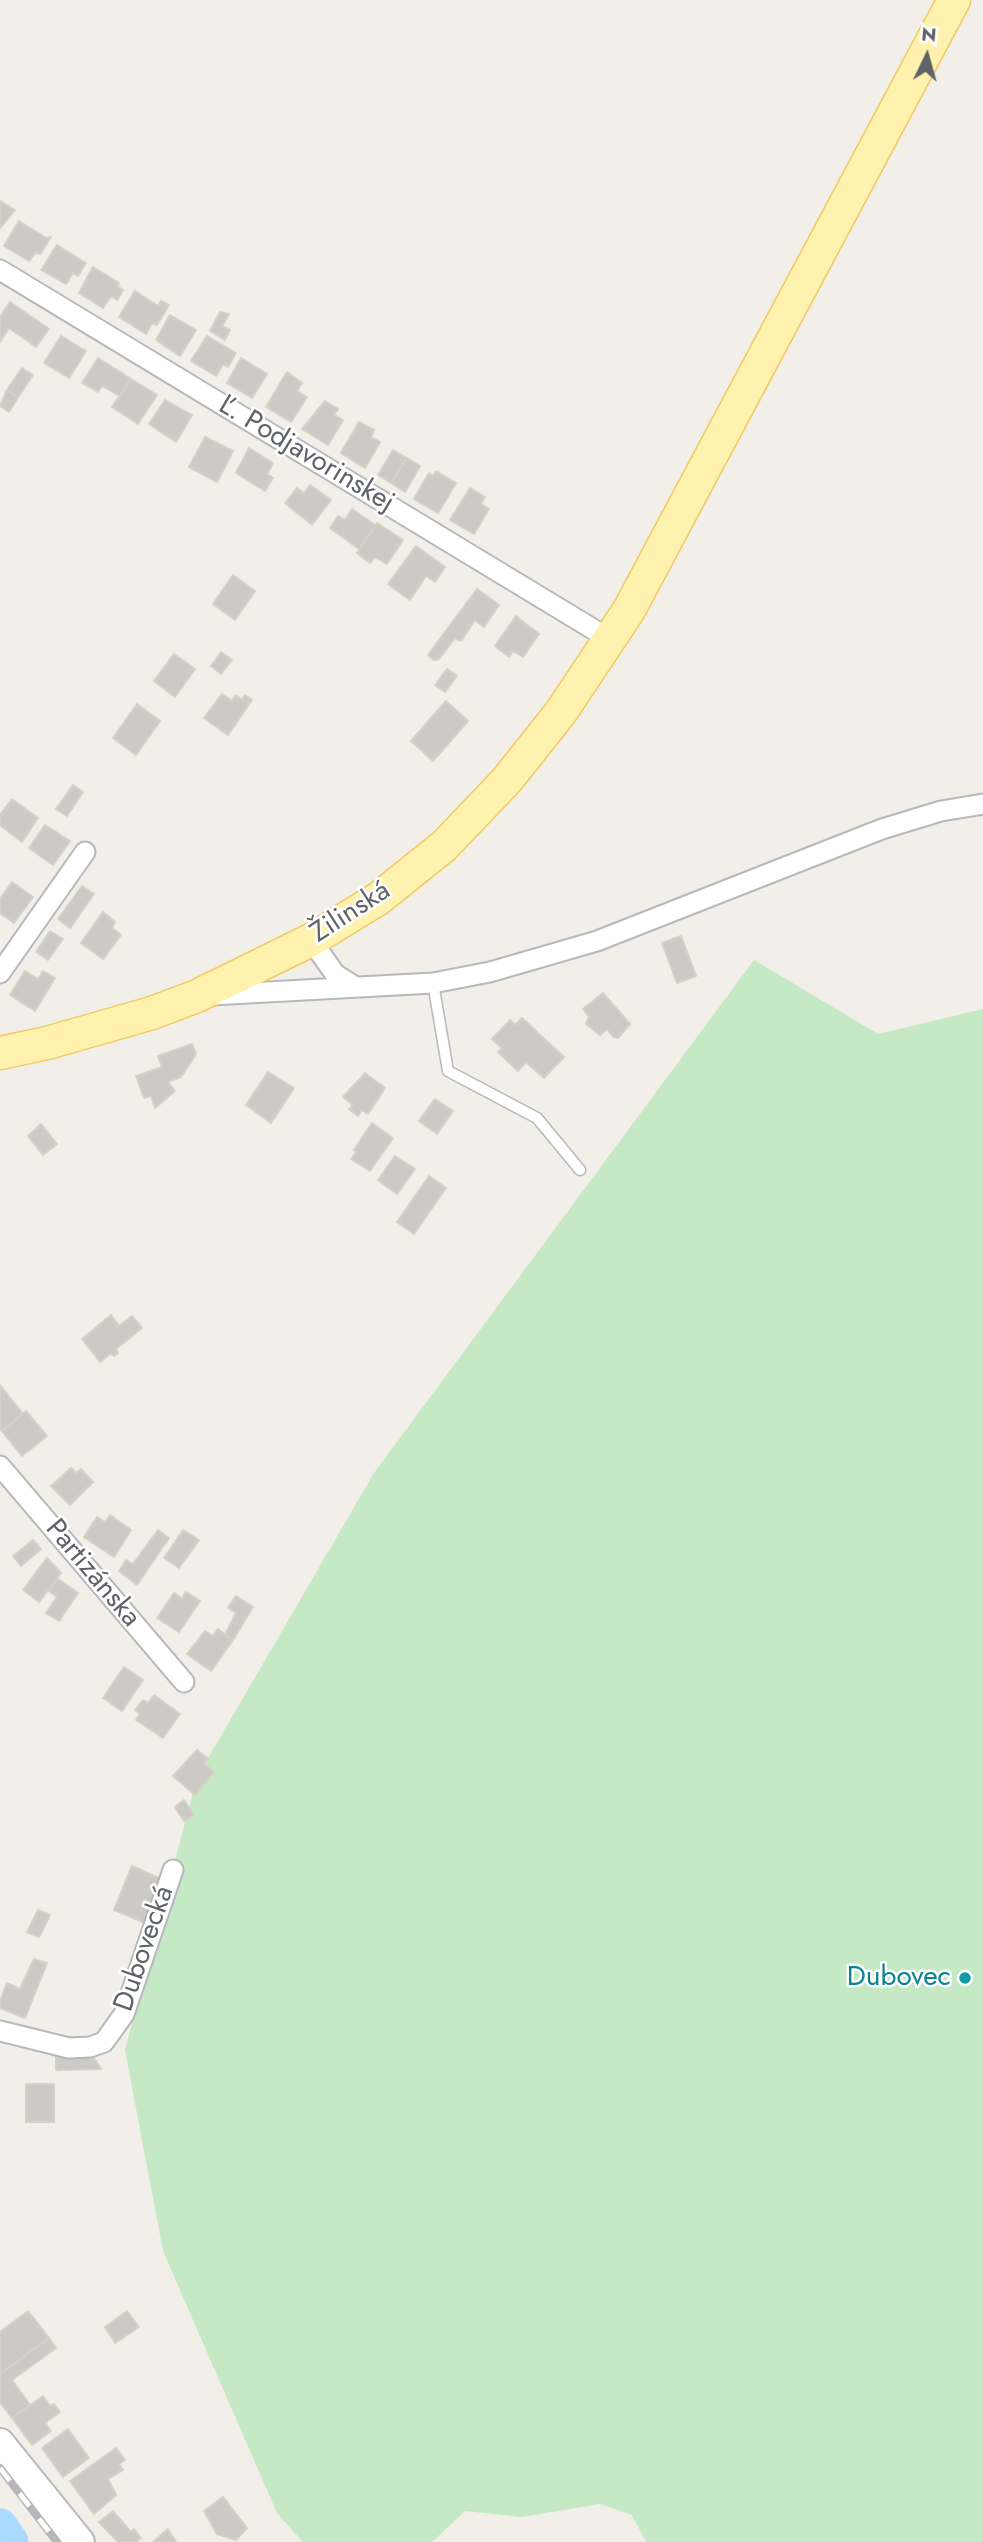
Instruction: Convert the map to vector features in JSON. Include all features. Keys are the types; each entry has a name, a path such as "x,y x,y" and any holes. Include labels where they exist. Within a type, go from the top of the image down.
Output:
{"main road":[{"name":"Žilinská","path":"0,1053 101,1029 197,996 311,940 378,900 444,846 507,780 561,712 611,640 706,471 954,0"},
{"path":"0,2444 80,2542"}],"street":[{"name":"Ľ. Podjavorinskej","path":"0,270 611,640"},
{"path":"197,996 433,983 490,972 562,953 882,829 941,811 983,804"},
{"path":"0,973 85,852"},
{"path":"311,940 335,974 354,986"},
{"name":"Partizánska","path":"0,1466 184,1682"},
{"name":"Dubovecká","path":"0,2031 69,2048 90,2047 104,2042 124,2014 173,1871"}],"lane":[{"path":"433,983 448,1071 537,1118 580,1170"}],"green space":[{"path":"754,960 878,1034 983,1009 983,2542 646,2542 632,2515 600,2504 522,2517 465,2511 432,2542 303,2542 277,2513 163,2251 125,2050 197,1777 374,1473"}],"building":[{"path":"0,201 15,210 0,228"},
{"path":"19,221 46,238 51,237 40,254 36,252 29,261 4,246"},
{"path":"57,245 86,263 78,276 73,273 66,284 41,270"},
{"path":"93,267 119,283 117,286 123,290 117,300 111,296 103,308 79,293"},
{"path":"135,291 158,306 161,301 169,305 157,325 152,323 146,334 119,317"},
{"path":"10,302 49,329 36,347 9,328 0,342 0,317"},
{"path":"220,312 229,314 222,326 230,330 225,340 210,331"},
{"path":"170,315 196,330 180,356 156,340"},
{"path":"61,336 86,351 69,378 44,363"},
{"path":"207,336 236,353 228,367 223,364 216,376 191,361"},
{"path":"98,358 131,379 120,396 102,386 98,392 82,383"},
{"path":"241,358 267,374 252,398 227,383"},
{"path":"22,368 33,375 18,397 7,390"},
{"path":"287,372 302,383 297,391 307,397 291,422 266,407"},
{"path":"131,379 157,395 138,424 112,407"},
{"path":"7,390 18,397 9,412 0,406"},
{"path":"165,400 192,415 176,442 149,424"},
{"path":"325,401 338,409 334,415 343,420 328,445 302,429"},
{"path":"359,422 374,430 371,437 380,442 365,468 341,453"},
{"path":"205,437 233,451 217,482 189,467"},
{"path":"249,448 273,463 267,474 273,478 265,491 236,473"},
{"path":"393,450 407,458 391,483 378,475"},
{"path":"407,458 420,466 405,492 391,483"},
{"path":"436,471 456,483 438,513 414,499 429,473 433,476"},
{"path":"310,485 331,500 312,525 285,503 297,488 304,493"},
{"path":"470,488 485,497 481,504 489,509 474,534 450,520"},
{"path":"352,509 376,526 359,549 330,528 338,516 345,520"},
{"path":"377,523 403,540 387,564 375,557 370,563 357,553"},
{"path":"416,546 445,567 435,582 426,576 410,600 388,584"},
{"path":"233,575 255,591 235,620 213,604"},
{"path":"477,589 499,605 484,627 475,620 461,641 455,638 439,659 434,660 428,655"},
{"path":"516,616 539,634 523,657 513,651 509,657 495,646"},
{"path":"221,652 232,660 221,674 211,666"},
{"path":"174,654 195,669 175,697 154,681"},
{"path":"447,669 457,676 445,692 435,685"},
{"path":"222,694 232,701 236,695 242,700 245,695 252,700 228,735 204,718"},
{"path":"446,701 468,721 433,761 411,741"},
{"path":"137,704 160,721 136,755 113,738"},
{"path":"73,785 83,792 67,816 56,809"},
{"path":"12,799 38,818 22,842 0,825 0,815"},
{"path":"45,825 70,841 53,865 29,848"},
{"path":"12,882 33,897 14,923 0,913 0,899"},
{"path":"82,886 94,894 70,928 58,919"},
{"path":"103,912 115,922 112,928 121,935 103,959 81,943"},
{"path":"50,931 63,939 48,960 36,952"},
{"path":"681,936 696,976 677,983 662,943"},
{"path":"25,971 38,979 43,971 55,978 35,1011 10,995"},
{"path":"603,993 630,1024 618,1038 613,1037 607,1029 600,1035 586,1024 589,1016 583,1009"},
{"path":"522,1018 564,1057 544,1078 526,1062 518,1071 498,1052 502,1048 492,1039 510,1020 515,1025"},
{"path":"192,1044 196,1054 181,1077 168,1082 175,1091 155,1108 151,1096 144,1098 136,1076 162,1067 158,1056"},
{"path":"268,1072 294,1088 271,1123 246,1105"},
{"path":"365,1073 385,1088 368,1114 362,1110 358,1116 349,1109 353,1105 343,1097"},
{"path":"435,1099 453,1111 437,1134 419,1121"},
{"path":"372,1123 393,1138 370,1171 351,1159"},
{"path":"41,1124 57,1144 43,1155 28,1136"},
{"path":"395,1156 415,1169 397,1194 378,1180"},
{"path":"429,1176 446,1188 414,1234 397,1222"},
{"path":"111,1315 119,1326 132,1316 142,1328 116,1349 118,1353 114,1356 111,1353 100,1362 82,1339"},
{"path":"0,1385 23,1414 2,1431 0,1428"},
{"path":"26,1411 47,1436 22,1456 2,1431"},
{"path":"71,1468 76,1473 81,1469 93,1482 70,1505 51,1486"},
{"path":"110,1515 131,1530 114,1557 84,1537 97,1517 105,1522"},
{"path":"158,1530 169,1538 137,1585 119,1571 126,1560 133,1564"},
{"path":"183,1530 199,1540 179,1568 164,1558"},
{"path":"33,1540 41,1549 21,1566 13,1556"},
{"path":"47,1558 61,1573 39,1602 23,1590"},
{"path":"58,1579 78,1593 59,1621 46,1613 57,1597 49,1591"},
{"path":"186,1592 200,1601 179,1632 157,1618 174,1593 182,1599"},
{"path":"236,1596 253,1607 233,1640 225,1635 236,1613 228,1608"},
{"path":"218,1629 233,1640 211,1671 187,1654 205,1631 213,1636"},
{"path":"124,1667 143,1680 122,1711 103,1698"},
{"path":"154,1695 180,1714 163,1738 136,1720 140,1714 135,1710 143,1700 148,1703"},
{"path":"197,1750 208,1759 204,1764 214,1772 195,1795 173,1776"},
{"path":"184,1800 194,1815 184,1821 175,1807"},
{"path":"132,1866 166,1881 148,1924 114,1910"},
{"path":"38,1910 50,1915 39,1937 27,1932"},
{"path":"34,1959 47,1963 25,2018 0,2008 0,2002 7,1983 20,1989"},
{"path":"56,2051 90,2052 101,2069 56,2070"},
{"path":"26,2084 54,2084 54,2122 26,2122"},
{"path":"28,2311 49,2338 0,2374 0,2332"},
{"path":"127,2311 139,2327 115,2343 105,2327"},
{"path":"49,2338 56,2348 12,2380 30,2405 12,2418 0,2402 0,2374"},
{"path":"43,2396 50,2406 54,2404 60,2412 45,2423 51,2431 32,2445 12,2418"},
{"path":"68,2429 89,2458 63,2477 42,2448"},
{"path":"116,2448 125,2460 119,2464 123,2470 108,2479 116,2495 94,2514 70,2481"},
{"path":"223,2497 247,2528 236,2540 217,2534 204,2511"},
{"path":"113,2511 131,2532 134,2529 141,2538 136,2542 118,2542 99,2522"},
{"path":"168,2529 176,2542 153,2542"}],"waterway":[{"path":"0,2526 11,2542"}],"railway":[{"path":"0,2468 57,2542"}],"place":[{"name":"Dubovec","path":"965,1978"}]}
